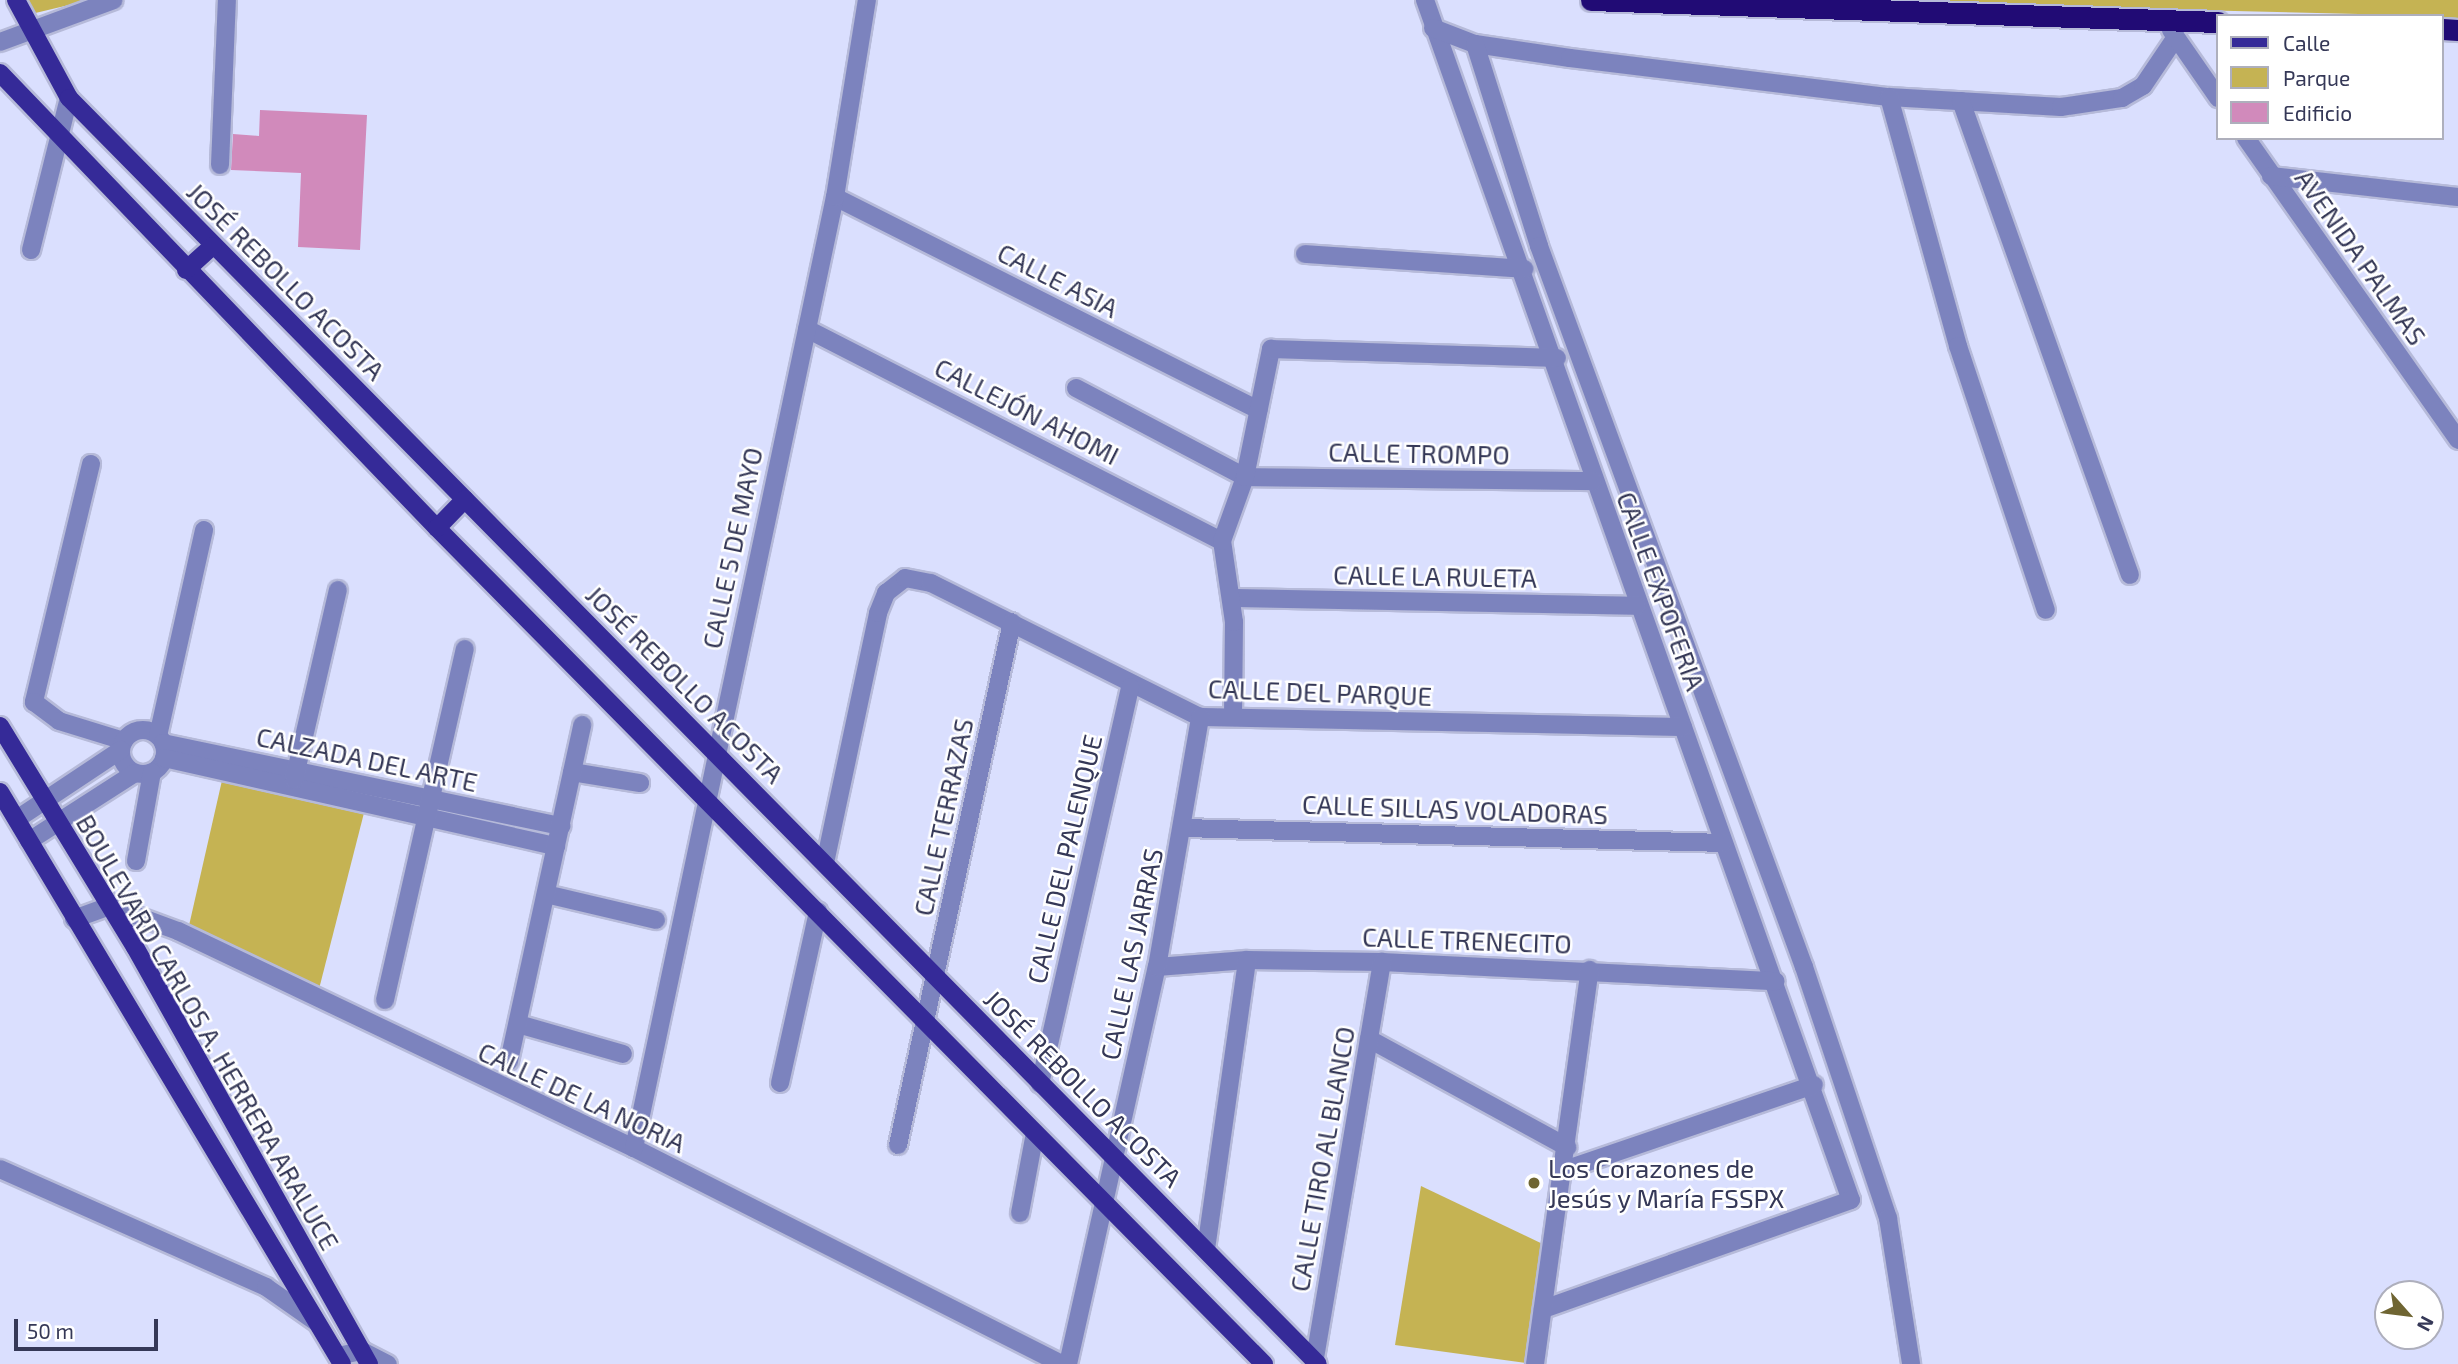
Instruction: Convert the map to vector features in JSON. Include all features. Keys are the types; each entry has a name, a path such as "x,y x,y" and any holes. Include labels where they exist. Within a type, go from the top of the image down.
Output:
{"highway":[{"path":"1591,0 2170,29 2216,22"}],"main road":[{"name":"JOSÉ REBOLLO ACOSTA","path":"16,0 35,27 69,98 1316,1363"},
{"path":"0,74 186,270 703,800 818,911 1264,1364"},
{"path":"186,270 213,246"},
{"path":"437,528 465,499"},
{"name":"BOULEVARD CARLOS A. HERRERA ARALUCE","path":"0,726 110,906 366,1358"},
{"name":"BOULEVARD CARLOS A. HERRERA ARALUCE","path":"0,792 340,1360"}],"street":[{"path":"0,43 35,27 114,0"},
{"path":"220,165 227,0"},
{"name":"CALLE 5 DE MAYO","path":"634,1148 703,800 835,197 867,0"},
{"name":"CALLE EXPOFERIA","path":"1425,0 1433,28 1557,358 1593,481 1814,1086 1851,1200 1543,1309"},
{"path":"1433,28 1475,44 1889,97 2061,107 2122,98 2155,73 2170,29"},
{"path":"2170,29 2216,96"},
{"path":"1475,44 1548,272 1804,967 1883,1205 1908,1319 1911,1364"},
{"path":"1889,97 1958,346 2046,610"},
{"path":"31,250 57,136 69,98"},
{"path":"1961,101 2130,575"},
{"name":"AVENIDA PALMAS","path":"2247,140 2458,440"},
{"path":"2271,176 2458,197"},
{"name":"CALLE ASIA","path":"835,197 1258,410"},
{"path":"1305,254 1524,269"},
{"name":"CALLEJÓN AHOMI","path":"807,329 1222,541"},
{"path":"1233,717 1232,598 1222,541 1245,477 1271,349 1557,358"},
{"path":"1076,388 1245,477"},
{"path":"91,464 36,685 37,707 59,721 155,756"},
{"name":"CALLE TROMPO","path":"1245,477 1593,481"},
{"path":"136,860 155,756 204,530"},
{"name":"CALLE DEL PARQUE","path":"825,863 878,613 886,593 905,578 931,583 1012,622 1130,687 1200,717 1683,727"},
{"path":"294,779 338,590"},
{"name":"CALLE LA RULETA","path":"1232,598 1637,606"},
{"name":"CALLE TERRAZAS","path":"898,1145 937,977 1012,622"},
{"path":"385,1000 465,649"},
{"name":"CALLE DEL PALENQUE","path":"1040,1084 1130,687"},
{"name":"CALLE LAS JARRAS","path":"1068,1364 1157,967 1184,828 1200,717"},
{"path":"509,1061 582,725"},
{"name":"CALZADA DEL ARTE","path":"123,746 140,731 155,756 432,799 561,826"},
{"path":"17,819 123,746"},
{"path":"29,841 107,792 155,756"},
{"path":"93,768 107,792"},
{"path":"572,772 640,783"},
{"name":"CALZADA DEL ARTE","path":"294,779 427,817 556,846"},
{"name":"CALLE SILLAS VOLADORAS","path":"1184,828 1723,842"},
{"path":"546,894 656,920"},
{"path":"74,919 110,906"},
{"name":"CALLE DE LA NORIA","path":"110,906 178,931 634,1148 1061,1364"},
{"path":"780,1083 818,911"},
{"path":"1206,1249 1247,960"},
{"name":"CALLE TRENECITO","path":"1157,967 1247,960 1382,962 1776,981"},
{"name":"CALLE TIRO AL BLANCO","path":"1316,1363 1382,962"},
{"path":"1535,1364 1590,970"},
{"path":"518,1024 623,1054"},
{"path":"1369,1040 1567,1147"},
{"path":"1564,1170 1814,1086"},
{"path":"1020,1213 1035,1133"},
{"path":"0,1170 266,1287 316,1322"},
{"path":"340,1360 366,1358 388,1364"}],"green space":[{"path":"13,0 90,0 27,15"},
{"path":"1777,0 2458,0 2458,24 2444,23 2444,14"},
{"path":"223,776 365,809 319,989 188,930"},
{"path":"1421,1186 1551,1248 1534,1364 1395,1345"}],"building":[{"path":"260,110 367,115 360,250 298,247 301,173 231,170 233,134 259,136"}],"place":[{"name":"Los Corazones de Jesús y María FSSPX","path":"1534,1183"}]}
